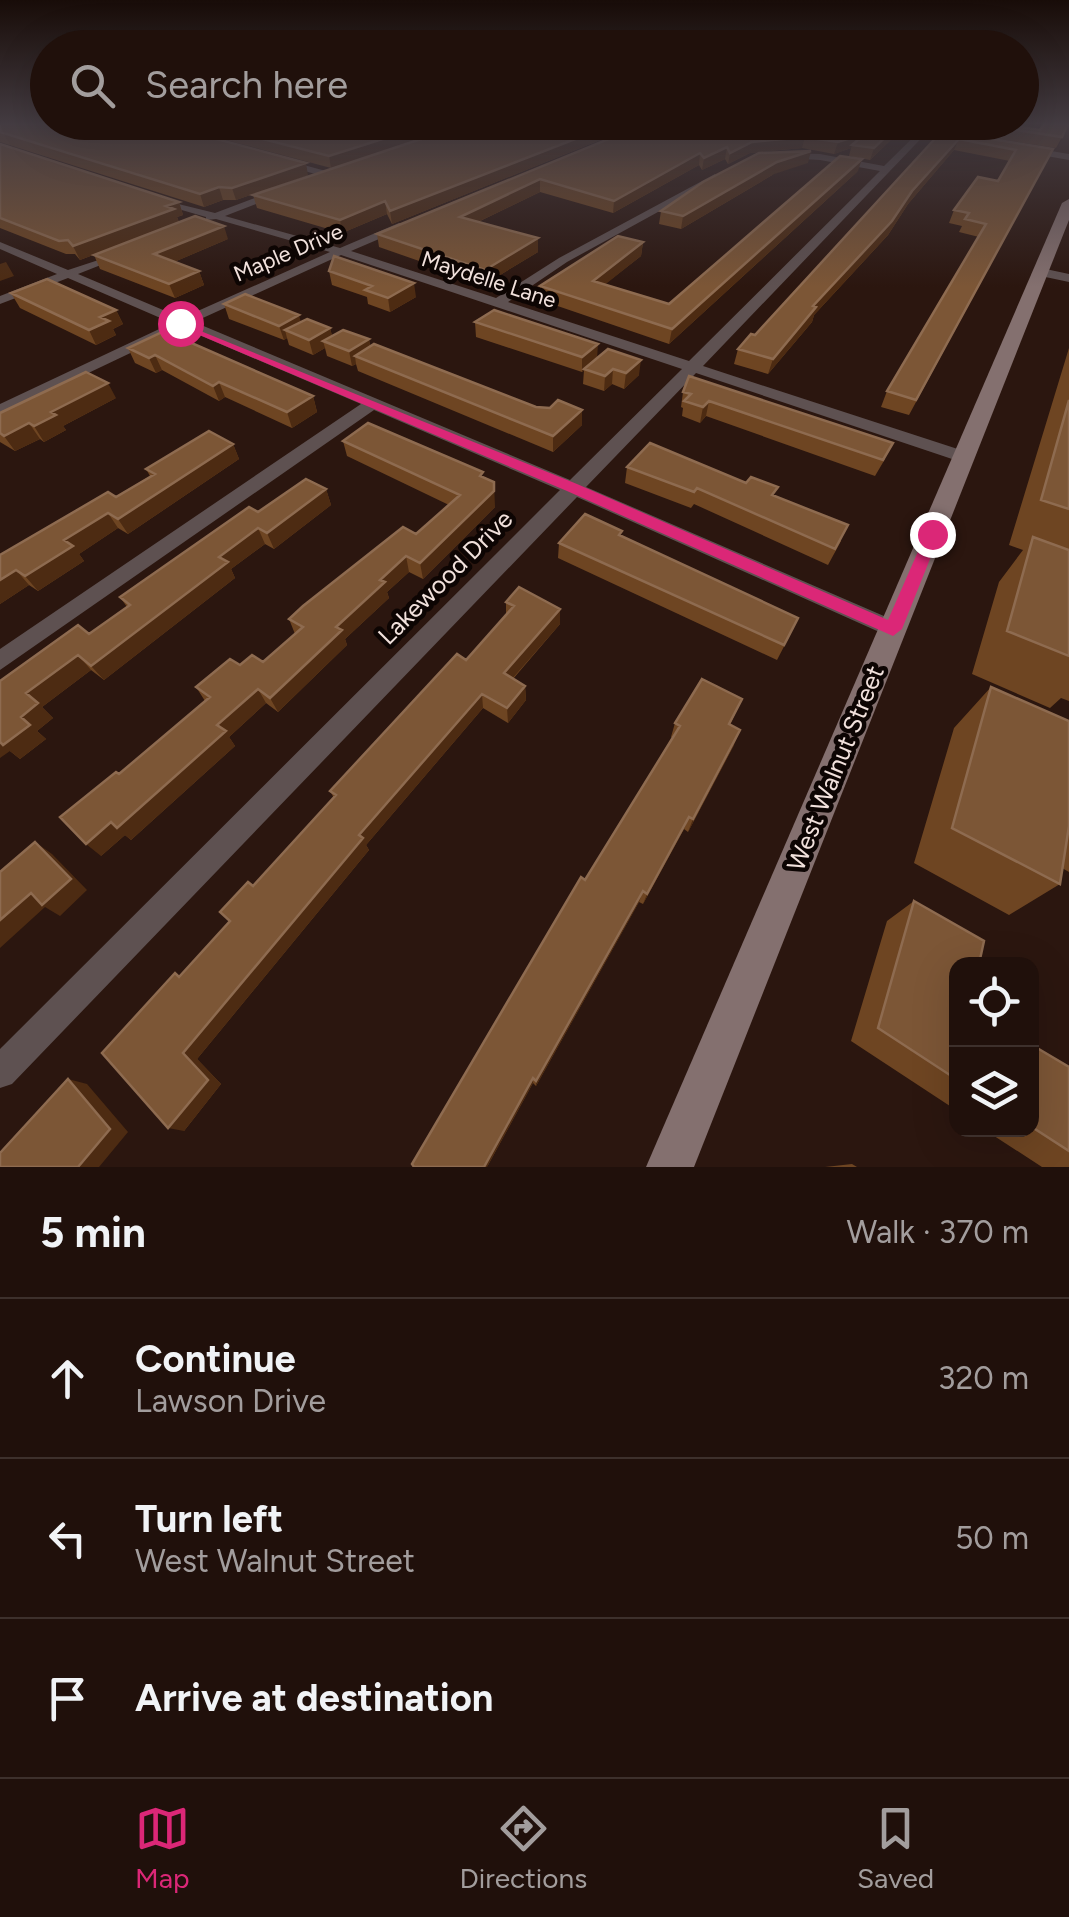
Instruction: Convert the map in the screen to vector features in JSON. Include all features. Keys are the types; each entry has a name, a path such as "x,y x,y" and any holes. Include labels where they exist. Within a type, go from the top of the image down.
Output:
{"main road":[{"name":"West Walnut Street","path":"670,1167 964,457 1055,275 1069,203"}],"street":[{"path":"301,184 319,178"},
{"path":"498,303 563,260 713,178"},
{"name":"Lakewood Drive","path":"0,1072 877,178"},
{"path":"194,224 287,189"},
{"name":"Maydelle Lane","path":"139,193 340,251 964,457"},
{"name":"Maple Drive","path":"0,410 180,323 425,216"},
{"path":"0,245 893,629"},
{"path":"0,300 141,245"},
{"path":"0,661 372,404"}],"building":[{"path":"0,178 106,178 179,202 166,206 174,209 73,246 68,240 59,241 0,218"},
{"path":"150,178 260,178 232,188 219,187 200,194"},
{"path":"303,178 474,178 390,211 385,201 340,220 253,195"},
{"path":"512,178 654,178 614,201 540,179 460,217 538,238 485,270 377,234"},
{"path":"748,178 683,216 661,211 703,182"},
{"path":"814,178 840,178 672,329 540,286 618,236 643,242 593,281 669,304"},
{"path":"898,178 923,178 892,221 813,306 816,307 773,359 738,349 751,334 755,335"},
{"path":"977,178 1037,178 916,400 887,391 986,224 965,219 969,213 954,210"},
{"path":"195,216 224,226 154,254 199,271 169,284 94,255"},
{"path":"334,256 414,283 388,298 365,290 372,286 329,271"},
{"path":"47,279 116,310 100,317 109,321 89,330 11,293"},
{"path":"245,294 299,315 279,326 224,304"},
{"path":"494,310 598,344 582,357 475,322"},
{"path":"307,319 330,328 309,340 285,330"},
{"path":"343,330 369,339 349,351 323,341"},
{"path":"164,331 313,396 287,412 219,382 213,386 155,355 149,358 128,348"},
{"path":"374,344 536,407 550,408 558,400 582,410 553,436 355,356"},
{"path":"608,349 641,360 626,373 613,369 605,376 584,369"},
{"path":"86,372 108,383 51,412 56,415 34,426 29,423 4,436 0,433 0,413"},
{"path":"689,376 893,443 883,460 709,401 703,407 684,401 691,394 683,392"},
{"path":"1069,400 1069,509 1041,500"},
{"path":"368,423 483,472 480,476 494,482 494,491 420,563 406,556 380,580 385,582 336,627 342,630 270,698 258,689 217,725 226,731 117,828 111,822 86,844 60,817 116,772 119,774 210,697 196,687 230,659 240,665 252,655 263,662 303,627 289,619 303,606 403,527 416,534 460,495 343,441"},
{"path":"209,431 233,444 118,519 108,513 64,540 73,546 25,576 16,570 0,580 0,555 108,492 116,497 155,474 146,469"},
{"path":"650,443 746,483 751,477 778,487 772,495 848,525 835,549 697,488 694,492 627,467"},
{"path":"306,479 326,489 267,533 258,528 219,557 228,562 91,666 78,655 26,693 38,703 21,717 30,725 3,745 0,742 0,681 78,625 89,634 130,605 120,597 249,507 258,512"},
{"path":"585,514 622,531 619,535 798,618 784,645 559,543"},
{"path":"1033,537 1069,550 1069,656 1007,631"},
{"path":"519,587 560,609 504,673 525,686 507,708 482,694 359,835 363,838 183,1053 208,1080 168,1128 102,1053 175,973 179,977 230,921 220,912 248,882 253,886 336,795 330,791 457,654 466,660 514,606 506,602"},
{"path":"702,679 742,699 729,724 740,730 693,819 689,817 647,894 643,891 484,1167 414,1167 412,1164 581,877 585,880 680,726 675,723"},
{"path":"991,687 1069,721 1069,826 1060,884 952,828"},
{"path":"35,842 71,879 42,905 31,893 0,920 0,872"},
{"path":"914,901 984,941 981,957 949,957 949,1074 878,1028"},
{"path":"1039,1049 1069,1067 1069,1151 1039,1132"},
{"path":"68,1079 110,1129 78,1167 0,1167 0,1153"}],"route":[{"path":"180,323 893,629 932,534"}]}
